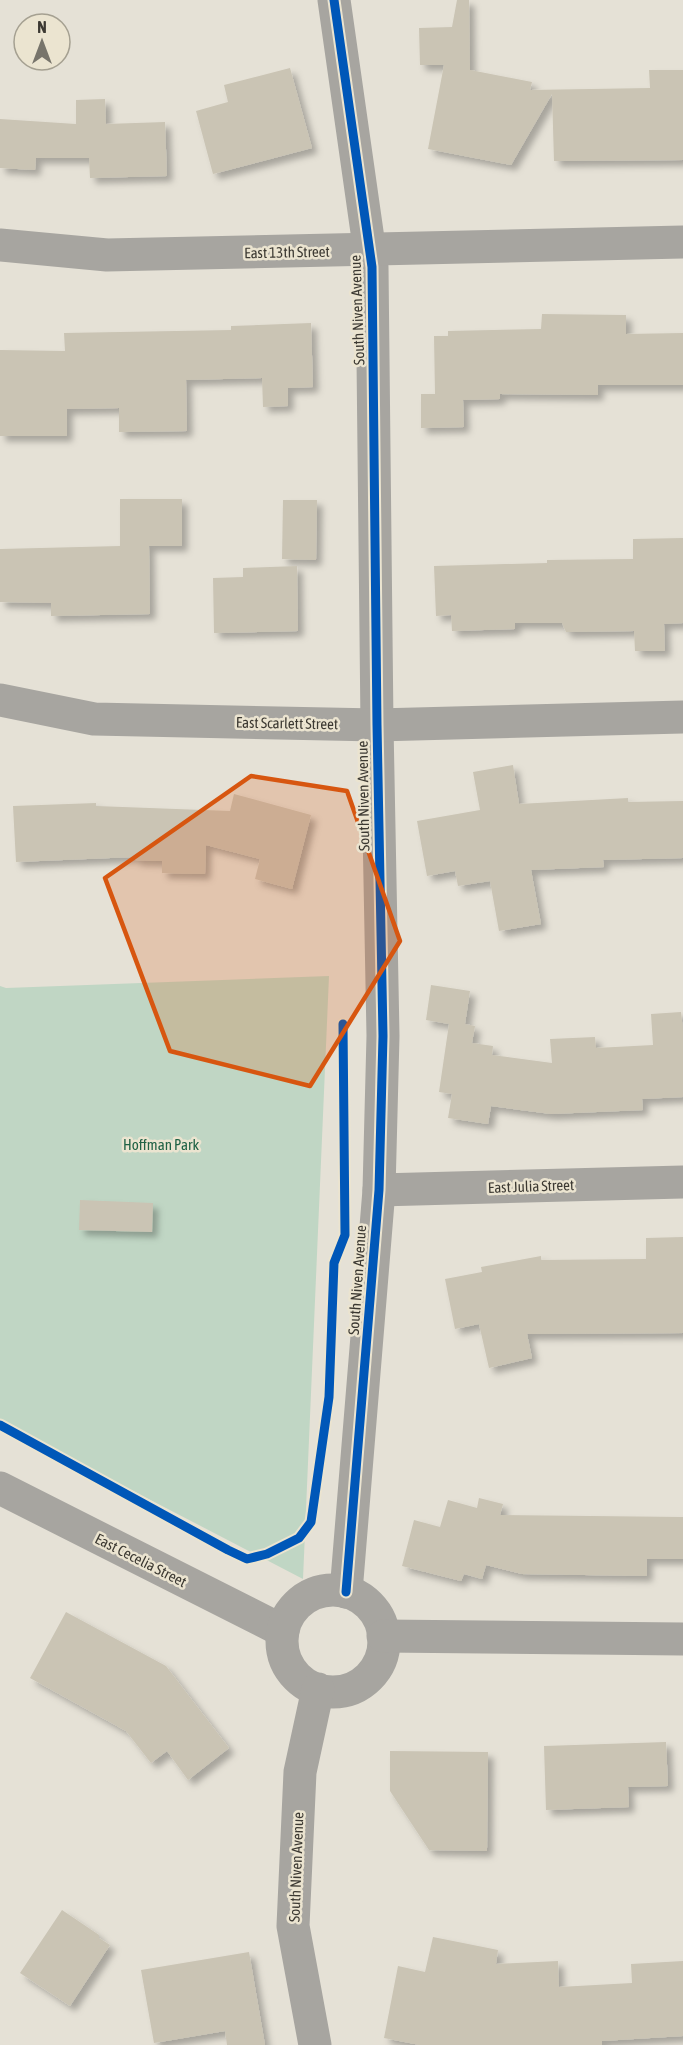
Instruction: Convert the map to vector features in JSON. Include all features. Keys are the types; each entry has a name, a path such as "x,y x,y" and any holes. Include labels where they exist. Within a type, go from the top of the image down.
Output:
{"street":[{"name":"South Niven Avenue","path":"334,0 372,267 383,1036 379,1190 346,1592"},
{"name":"East 13th Street","path":"0,245 107,255 683,242"},
{"name":"East Scarlett Street","path":"0,700 94,719 377,725 683,717"},
{"name":"East Julia Street","path":"379,1190 683,1182"},
{"name":"East Cecelia Street","path":"0,1488 283,1631"},
{"path":"322,1591 346,1592 367,1603 377,1615 384,1646 380,1661 371,1674 358,1685 328,1692 298,1679 288,1667 282,1652 283,1631 290,1614 306,1597 322,1591"},
{"path":"383,1636 683,1639"},
{"name":"South Niven Avenue","path":"315,2045 293,1926 300,1772 318,1689"}],"highlighted area":[{"path":"251,776 347,791 400,941 310,1086 170,1051 105,878"}],"green space":[{"name":"Hoffman Park","path":"329,976 303,1579 0,1422 0,986 6,988"}],"building":[{"path":"457,0 469,0 470,70 532,82 530,90 650,88 649,70 683,70 683,160 554,161 552,94 511,165 428,149 444,65 420,65 419,28 452,27"},
{"path":"290,68 312,148 213,174 196,111 228,102 224,85"},
{"path":"105,99 106,124 165,122 167,176 90,178 89,158 36,158 35,170 0,168 0,119 76,124 76,100"},
{"path":"542,314 626,315 626,334 683,333 683,385 598,385 598,395 500,394 500,399 463,400 464,427 421,428 421,394 435,394 434,336 448,336 448,331 541,329"},
{"path":"311,323 313,387 288,388 288,406 263,407 262,378 186,380 187,431 119,432 119,408 67,409 67,436 0,436 0,350 65,351 64,333 231,330 231,326"},
{"path":"120,499 182,499 182,546 149,546 150,614 51,616 51,603 0,602 0,549 120,546"},
{"path":"283,500 317,500 316,560 282,559"},
{"path":"683,538 683,623 664,624 665,651 635,651 634,631 566,632 562,623 515,623 515,629 452,631 451,615 436,616 434,566 547,563 547,560 633,559 633,539"},
{"path":"297,566 298,631 214,633 213,578 243,577 243,568"},
{"path":"513,765 519,804 628,798 628,802 683,801 683,858 603,860 604,867 531,870 541,924 499,931 490,881 458,886 455,871 427,876 417,821 480,810 473,772"},
{"path":"234,794 311,815 292,889 255,879 260,859 206,845 205,874 162,873 162,861 135,860 134,857 16,862 13,806 96,803 96,806 230,811"},
{"path":"431,985 470,991 465,1024 475,1026 472,1043 493,1046 492,1055 552,1063 550,1039 595,1037 596,1048 653,1045 651,1014 681,1012 683,1097 642,1099 643,1110 551,1114 491,1106 488,1124 448,1118 452,1094 439,1092 449,1024 426,1020"},
{"path":"80,1200 153,1203 152,1232 79,1230"},
{"path":"683,1237 683,1333 527,1334 532,1358 489,1368 479,1324 455,1329 445,1279 482,1272 481,1267 541,1256 541,1260 646,1259 646,1238"},
{"path":"479,1498 503,1504 500,1515 683,1517 683,1559 647,1559 647,1576 522,1574 486,1565 482,1579 464,1574 461,1581 402,1566 414,1520 440,1527 448,1500 477,1508"},
{"path":"66,1612 166,1666 229,1748 188,1780 167,1751 151,1763 126,1731 30,1678"},
{"path":"666,1742 668,1786 628,1787 629,1807 546,1810 544,1746"},
{"path":"390,1751 488,1752 487,1851 429,1850 390,1791"},
{"path":"62,1910 110,1945 70,2006 20,1973"},
{"path":"433,1937 498,1950 496,1964 558,1961 559,1987 632,1983 631,1964 683,1961 683,2036 602,2041 602,2045 420,2045 384,2038 398,1966 425,1972"},
{"path":"249,1952 265,2045 227,2045 225,2031 154,2043 141,1970"}],"cycle path":[{"path":"334,0 372,267 383,1036 379,1190 346,1592"},
{"path":"0,1425 247,1559 267,1554 299,1538 311,1522 329,1397 334,1263 345,1235 343,1024"}]}
